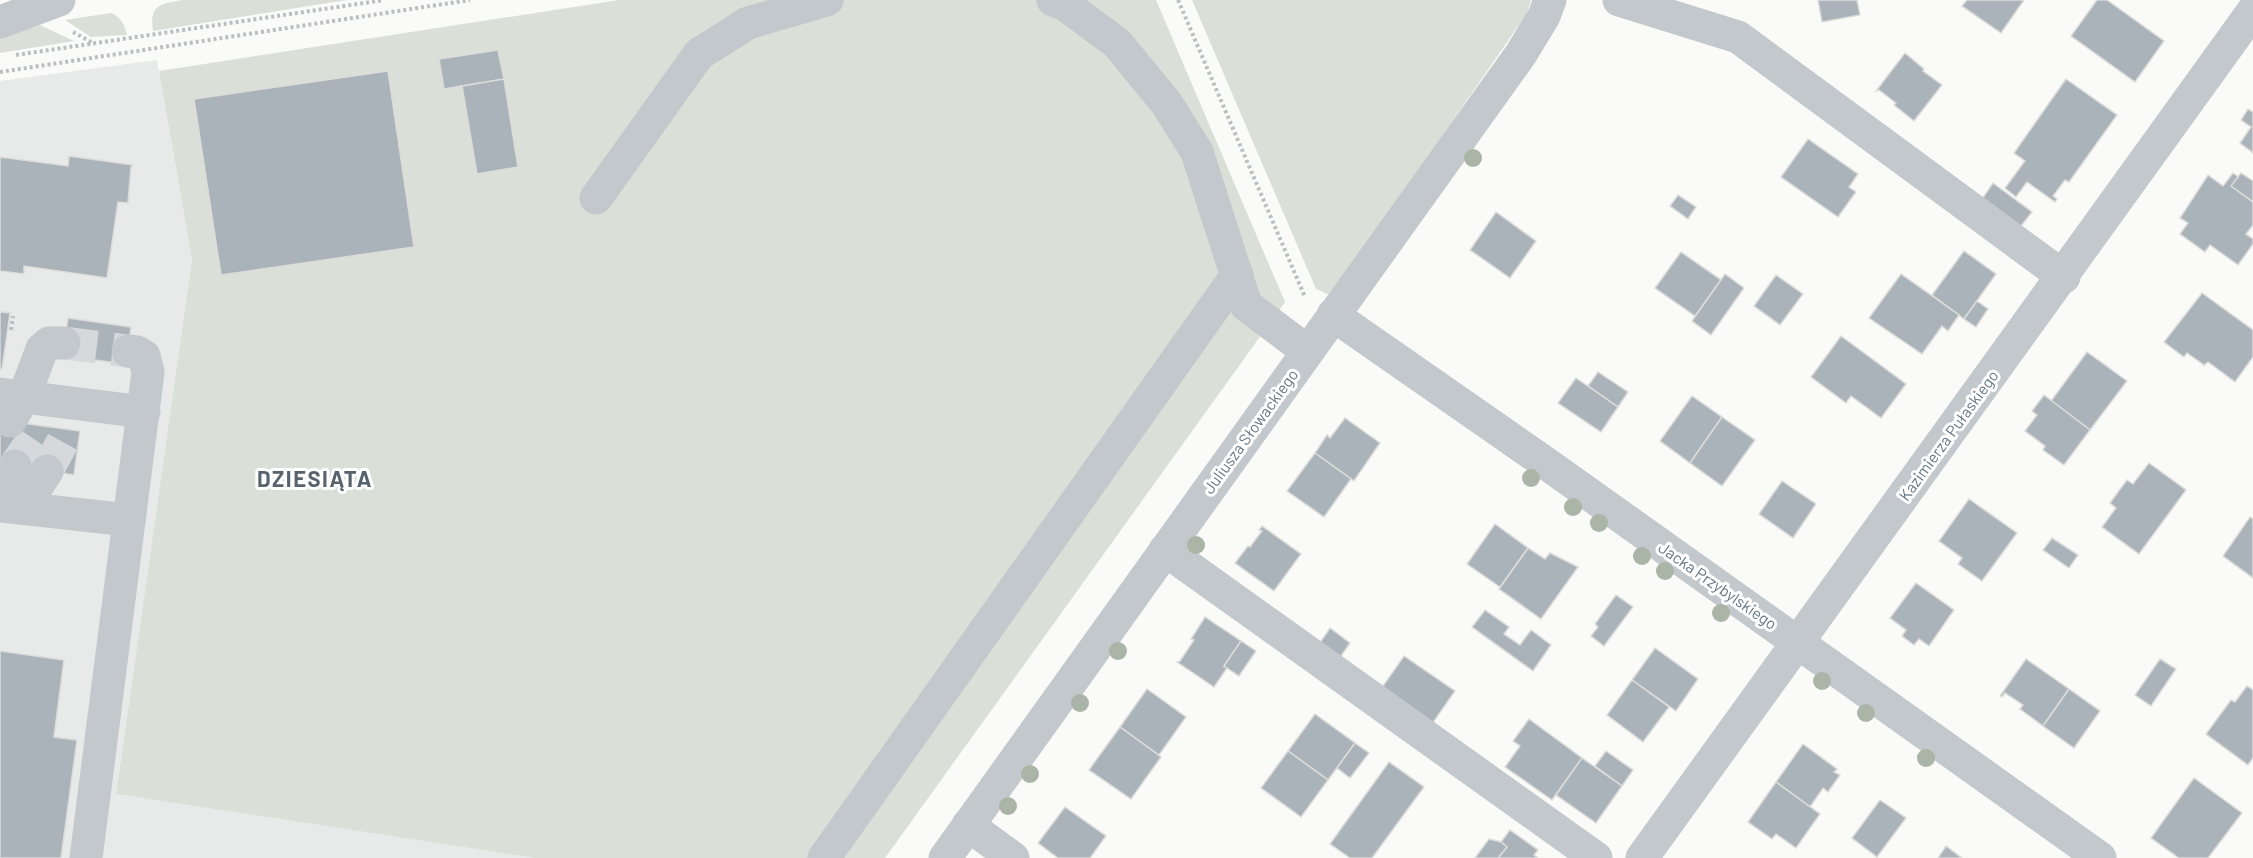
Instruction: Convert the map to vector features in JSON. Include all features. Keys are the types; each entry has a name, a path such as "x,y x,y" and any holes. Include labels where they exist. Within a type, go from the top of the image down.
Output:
{"street":[{"path":"0,22 59,0"},
{"path":"596,198 699,54 748,23 827,0"},
{"path":"1053,0 1064,4 1117,44 1167,104 1197,153 1246,305 1307,351"},
{"name":"Juliusza Słowackiego","path":"945,858 1521,54 1544,16 1550,0"},
{"path":"1619,0 1738,37 2064,277"},
{"name":"Kazimierza Pułaskiego","path":"1642,858 1797,641 2064,277 2253,11"},
{"path":"824,858 1237,275"},
{"name":"Jacka Przybylskiego","path":"1333,315 1797,641 2100,858"},
{"path":"64,343 49,343 42,349 11,404 63,415 144,412"},
{"path":"86,858 148,372 144,356 128,351"},
{"path":"17,488 129,520"},
{"path":"1165,550 1596,858"},
{"path":"968,825 1013,858"}],"path":[{"path":"12,56 384,0"},
{"path":"0,72 470,0"}],"shaded area":[{"path":"183,0 347,0 153,31 152,22 155,10 163,4"},
{"path":"619,0 1156,0 1285,302 885,858 535,858 116,794 192,259 159,71"},
{"path":"1192,0 1531,0 1527,13 1332,296 1316,289"},
{"path":"111,13 122,22 127,35 91,37 65,20"},
{"path":"40,25 74,41 0,53 0,35"},
{"path":"157,60 192,258 116,794 535,858 0,858 0,81"}],"building":[{"path":"1818,0 1857,0 1860,15 1822,22"},
{"path":"1967,0 2024,0 2001,33 1962,6"},
{"path":"2097,0 2107,0 2164,41 2135,82 2071,36"},
{"path":"498,50 504,79 444,89 439,59"},
{"path":"1905,53 1924,69 1923,71 1942,85 1914,121 1894,105 1896,103 1879,90 1876,91"},
{"path":"388,71 414,247 221,275 194,99"},
{"path":"504,79 518,167 477,174 462,86"},
{"path":"2066,79 2117,115 2069,182 2065,180 2053,196 2057,199 2055,202 2027,182 2016,197 2005,188 2025,161 2014,153"},
{"path":"2248,109 2253,112 2253,153 2240,143 2251,127 2241,120"},
{"path":"1808,139 1858,174 1849,187 1856,192 1838,217 1781,177"},
{"path":"69,156 133,165 128,203 118,202 107,278 24,266 24,274 0,271 0,157 68,166"},
{"path":"2233,173 2253,188 2253,225 2246,234 2253,239 2253,244 2238,265 2210,245 2205,252 2180,234 2188,223 2180,218 2208,175 2223,186"},
{"path":"2241,173 2253,181 2253,202 2231,186"},
{"path":"1993,183 2032,212 2018,230 1980,202"},
{"path":"1678,195 1696,207 1688,219 1670,206"},
{"path":"1496,212 1536,241 1510,278 1470,250"},
{"path":"1964,251 1996,274 1964,319 1932,295"},
{"path":"1681,252 1721,280 1695,316 1655,288"},
{"path":"1725,274 1744,288 1711,335 1692,321"},
{"path":"1901,274 1959,315 1948,331 1942,326 1922,354 1869,318"},
{"path":"1776,275 1803,294 1780,325 1754,306"},
{"path":"2202,293 2253,330 2253,357 2235,382 2208,362 2203,366 2187,353 2184,357 2164,342"},
{"path":"1977,301 1988,309 1976,327 1964,319"},
{"path":"0,312 10,313 2,369 0,369"},
{"path":"68,318 131,327 126,364 62,356"},
{"path":"1841,336 1906,384 1881,418 1851,396 1846,403 1811,377"},
{"path":"2087,352 2127,381 2090,430 2051,401"},
{"path":"1598,372 1628,392 1618,407 1588,386"},
{"path":"1576,378 1618,407 1601,432 1558,403"},
{"path":"2044,395 2090,430 2064,465 2043,450 2045,446 2025,431 2037,415 2032,411"},
{"path":"1692,396 1722,417 1690,463 1660,441"},
{"path":"1722,417 1755,440 1722,486 1690,463"},
{"path":"1345,418 1380,443 1354,481 1315,453 1327,435 1330,438"},
{"path":"0,420 80,431 74,475 0,464"},
{"path":"1315,453 1351,479 1324,517 1287,491"},
{"path":"2149,463 2186,490 2139,554 2102,527 2116,508 2110,503 2127,480 2133,484"},
{"path":"1782,481 1816,504 1793,538 1759,514"},
{"path":"1969,499 2017,533 1982,581 1958,564 1962,558 1939,541"},
{"path":"2250,517 2253,519 2253,578 2223,556"},
{"path":"1495,524 1528,548 1500,587 1467,564"},
{"path":"1262,526 1301,554 1274,591 1235,563 1262,531 1259,530"},
{"path":"2052,538 2078,555 2069,568 2043,550"},
{"path":"1528,548 1545,559 1550,553 1578,567 1541,619 1499,589"},
{"path":"1916,583 1954,610 1929,646 1919,639 1914,645 1902,636 1906,630 1890,618"},
{"path":"1616,595 1633,607 1604,646 1591,636 1598,627 1595,624"},
{"path":"1485,610 1509,627 1504,634 1520,645 1531,630 1551,645 1533,671 1472,627"},
{"path":"1205,617 1241,641 1224,666 1227,668 1214,687 1177,662 1194,640 1191,639"},
{"path":"1330,628 1350,643 1339,659 1319,644"},
{"path":"1241,641 1256,651 1239,676 1224,666"},
{"path":"1655,648 1698,679 1676,711 1632,680"},
{"path":"0,651 64,660 54,737 77,740 61,858 0,858"},
{"path":"1404,656 1455,691 1427,731 1376,696"},
{"path":"2026,659 2069,689 2043,726 2020,709 2023,705 2005,693 2002,697 2000,696"},
{"path":"2160,659 2176,669 2151,706 2135,695"},
{"path":"1632,680 1669,707 1643,742 1607,715"},
{"path":"2247,686 2253,690 2253,758 2248,765 2206,734 2231,700 2235,702"},
{"path":"1147,689 1186,717 1159,755 1120,727"},
{"path":"2069,689 2100,711 2074,748 2043,726"},
{"path":"1315,714 1355,743 1328,780 1288,751"},
{"path":"1529,719 1582,758 1552,800 1505,767 1520,746 1513,741"},
{"path":"1120,727 1161,757 1131,799 1089,770"},
{"path":"1355,743 1369,753 1350,778 1337,768"},
{"path":"1803,744 1837,769 1834,772 1840,775 1828,792 1823,788 1810,807 1776,782"},
{"path":"1288,751 1328,780 1301,817 1261,788"},
{"path":"1606,751 1633,770 1622,786 1595,766"},
{"path":"1582,758 1622,786 1596,823 1556,795"},
{"path":"1389,762 1424,787 1372,858 1350,858 1330,844"},
{"path":"2194,778 2242,813 2208,858 2179,858 2151,838"},
{"path":"1776,782 1820,814 1796,848 1776,834 1772,839 1748,822"},
{"path":"1880,800 1906,818 1877,857 1852,838"},
{"path":"1065,807 1106,836 1090,858 1058,858 1038,843"},
{"path":"1510,830 1538,850 1534,855 1538,858 1498,858 1507,847 1501,842"},
{"path":"1489,839 1501,842 1507,847 1498,858 1475,858"},
{"path":"1946,846 1962,858 1938,858"}],"tunnel":[{"path":"64,343 128,351"},
{"path":"15,466 42,426"},
{"path":"47,471 69,430"}],"district":[{"name":"DZIESIĄTA","path":"315,478"}]}
